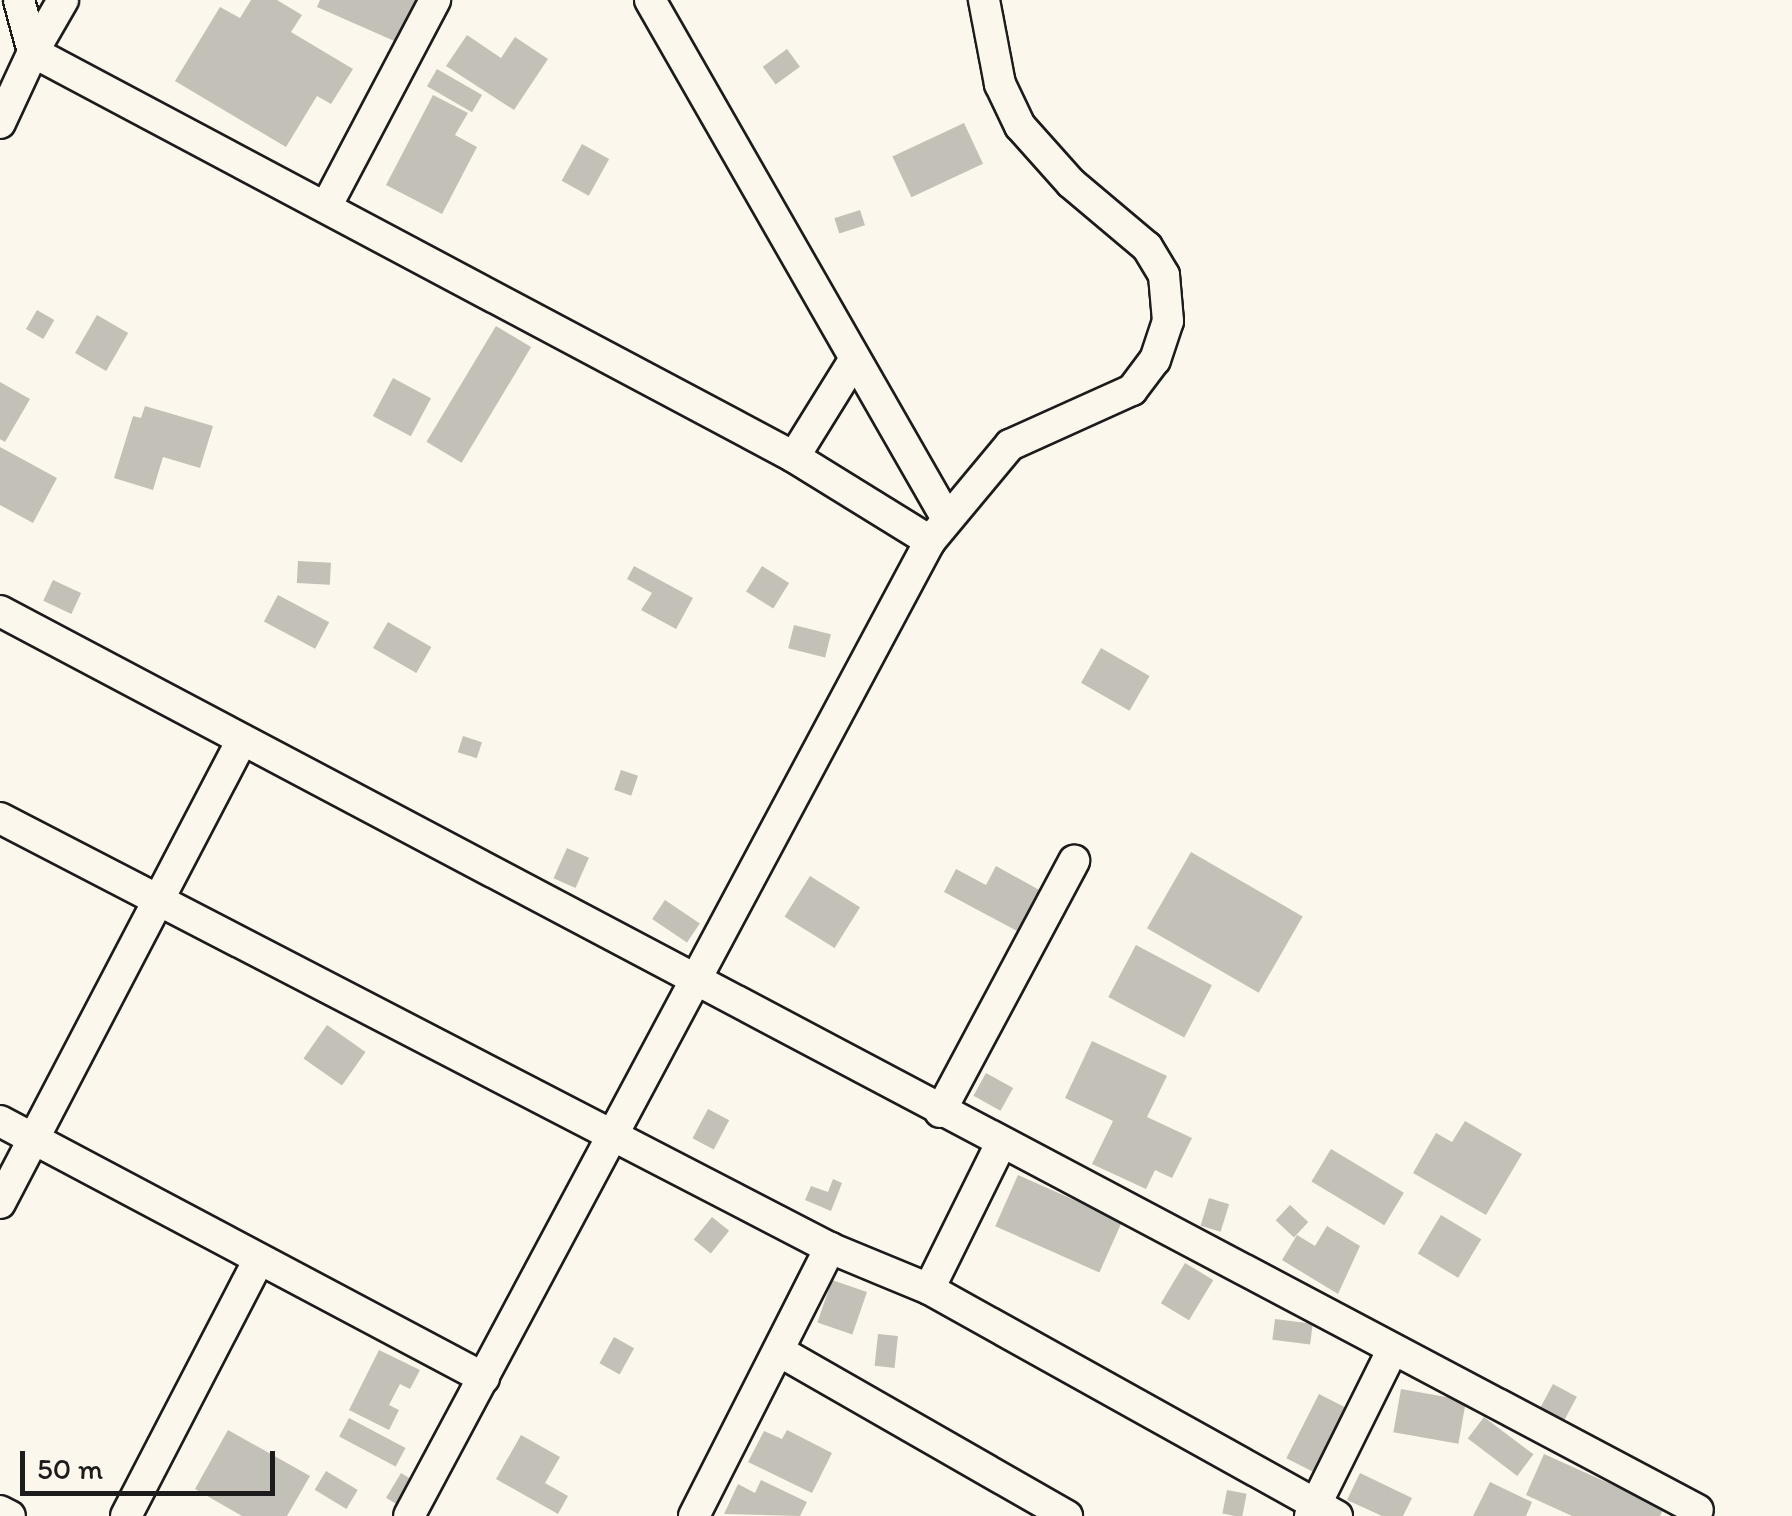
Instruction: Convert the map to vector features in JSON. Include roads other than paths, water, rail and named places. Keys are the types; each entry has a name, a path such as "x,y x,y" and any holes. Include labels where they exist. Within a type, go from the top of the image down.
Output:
{"street":[{"path":"19,0 33,52 327,205 794,457 938,529"},
{"path":"0,123 63,0"},
{"path":"327,205 436,0"},
{"path":"650,0 853,362 938,529"},
{"path":"409,1516 938,529 1010,445 1132,390 1155,360 1168,321 1164,276 1147,248 1071,183 1020,126 1000,84 984,0"},
{"path":"794,457 853,362"},
{"path":"0,611 693,982 1698,1510"},
{"path":"0,1203 242,740"},
{"path":"0,818 830,1248 930,1290 1321,1513 1393,1350"},
{"path":"940,1112 1074,861"},
{"path":"0,1122 484,1378"},
{"path":"930,1290 1002,1142"},
{"path":"694,1516 830,1248"},
{"path":"126,1516 259,1259"},
{"path":"779,1351 1067,1516"},
{"path":"0,1510 10,1516"}]}
